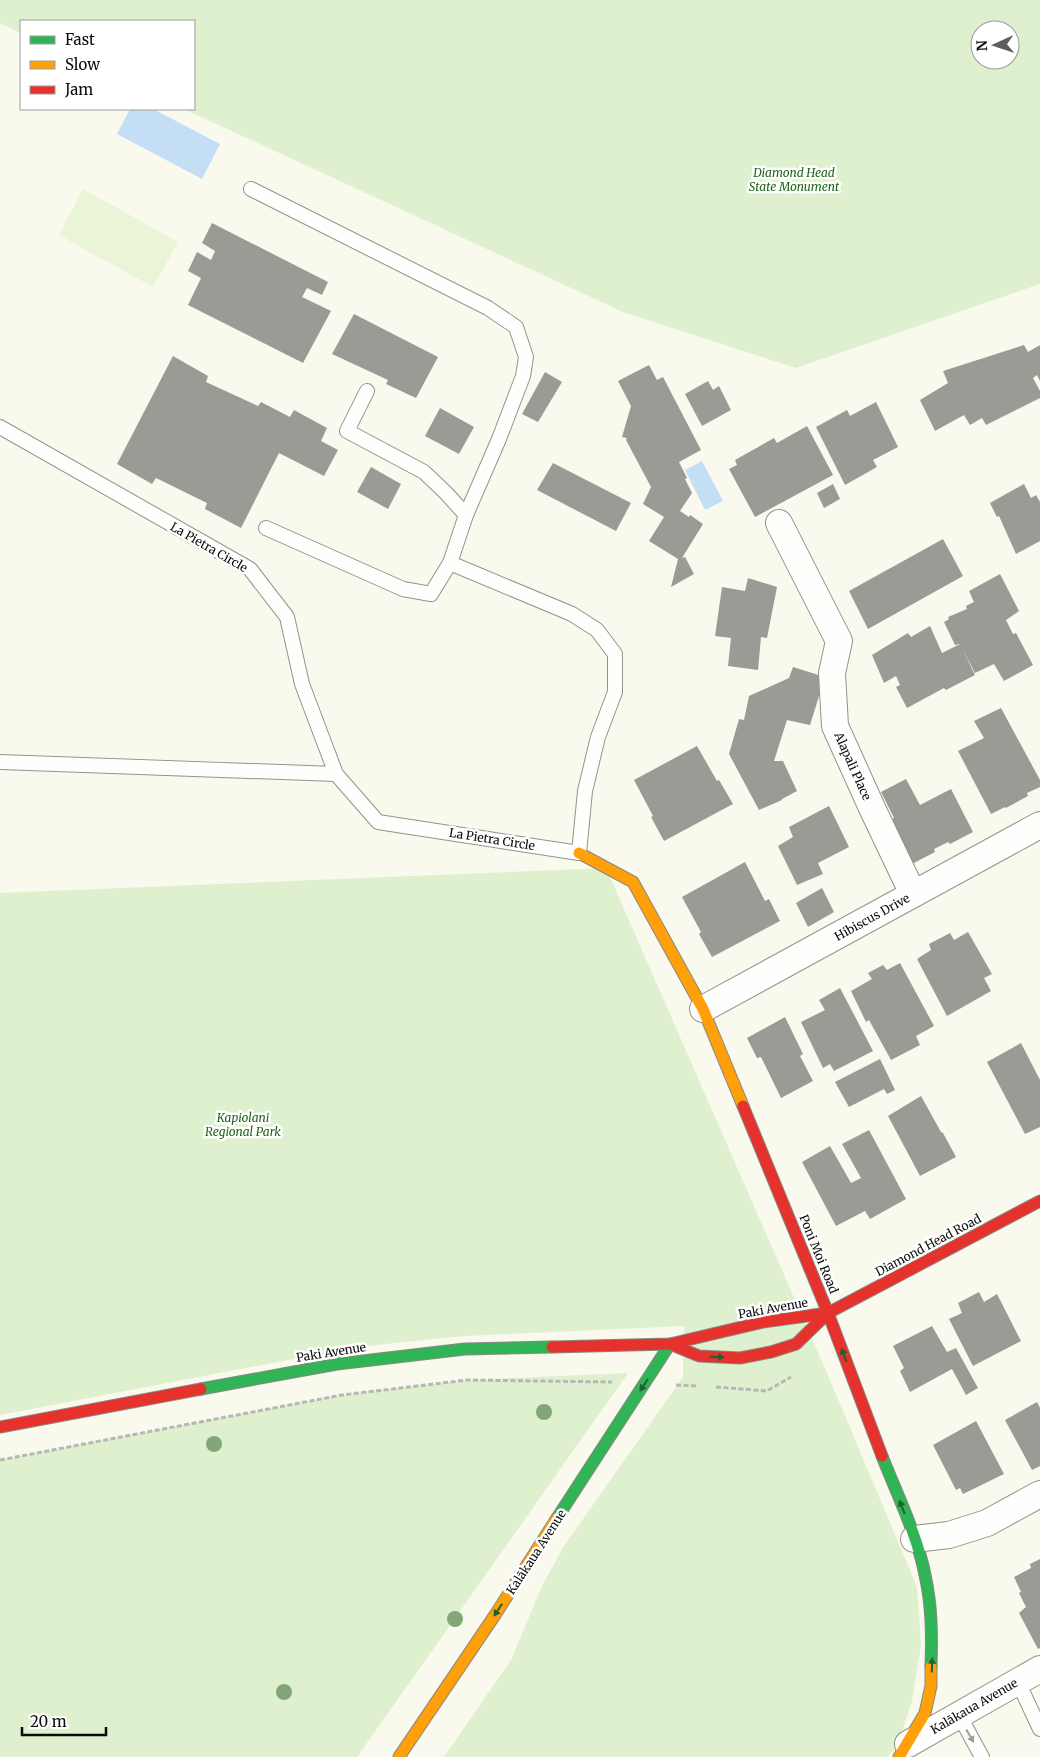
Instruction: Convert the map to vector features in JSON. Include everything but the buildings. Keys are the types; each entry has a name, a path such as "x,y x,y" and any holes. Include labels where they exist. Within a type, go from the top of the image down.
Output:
{"street":[{"name":"Alapali Place","path":"779,523 839,640 832,673 835,726 913,894"},
{"name":"Hibiscus Drive","path":"703,1009 1040,825"},
{"name":"Poni Moi Road","path":"579,853 633,882 703,1009 828,1313 914,1539 925,1573 930,1608 932,1641 931,1686 925,1713 903,1750"},
{"name":"Diamond Head Road","path":"828,1313 1040,1201"},
{"name":"Paki Avenue","path":"670,1344 699,1356 740,1358 771,1352 796,1344 828,1313"},
{"name":"Paki Avenue","path":"0,1427 337,1364 394,1356 465,1349 670,1344 763,1322 828,1313"},
{"name":"Kalākaua Avenue","path":"399,1757 495,1615 670,1344"},
{"path":"914,1539 949,1535 987,1523 1040,1494"},
{"name":"Kalākaua Avenue","path":"903,1750 958,1715 1040,1669"}],"lane":[{"path":"251,189 488,308 516,327 526,357 523,376 500,439 466,515 450,563 431,594 403,589 266,528"},
{"path":"367,391 347,431 424,472 466,515"},
{"name":"La Pietra Circle","path":"0,427 250,569 287,617 302,684 336,774 378,822 579,853"},
{"path":"450,563 572,614 598,630 615,654 615,692 598,737 586,791 579,853"},
{"path":"0,762 336,774"},
{"path":"1018,1682 1040,1729"},
{"path":"958,1715 982,1757"}],"path":[{"path":"0,1460 342,1395 467,1380 616,1382"}],"green space":[{"name":"Diamond Head State Monument","path":"0,0 1040,0 1040,284 796,368 623,312 186,110 195,110 195,20 20,20 20,33 0,23"},
{"path":"83,189 178,242 153,287 59,235"},
{"name":"Kapiolani Regional Park","path":"606,868 827,1373 917,1587 921,1645 912,1701 897,1747 887,1757 444,1757 511,1660 542,1586 564,1546 683,1377 684,1326 464,1336 393,1343 335,1351 0,1415 0,893"},
{"path":"628,1373 357,1757 0,1757 0,1460 342,1395 467,1380"}],"water":[{"path":"129,110 155,110 220,144 202,179 117,134"},
{"path":"702,461 723,501 705,510 685,470"}],"traffic: fast":[{"path":"557,1518 670,1344"},
{"path":"201,1389 337,1364 465,1349 552,1347"},
{"path":"882,1456 922,1560 930,1610 931,1667"}],"traffic: slow":[{"path":"579,853 633,882 703,1009 743,1106"},
{"path":"399,1757 495,1615 557,1518"},
{"path":"899,1757 925,1713 931,1686 931,1667"}],"traffic: jam":[{"path":"743,1106 828,1313 882,1456"},
{"path":"670,1344 699,1356 740,1358 771,1352 796,1344 828,1313 1040,1201"},
{"path":"552,1347 670,1344 763,1322 828,1313"},
{"path":"0,1427 201,1389"}]}
